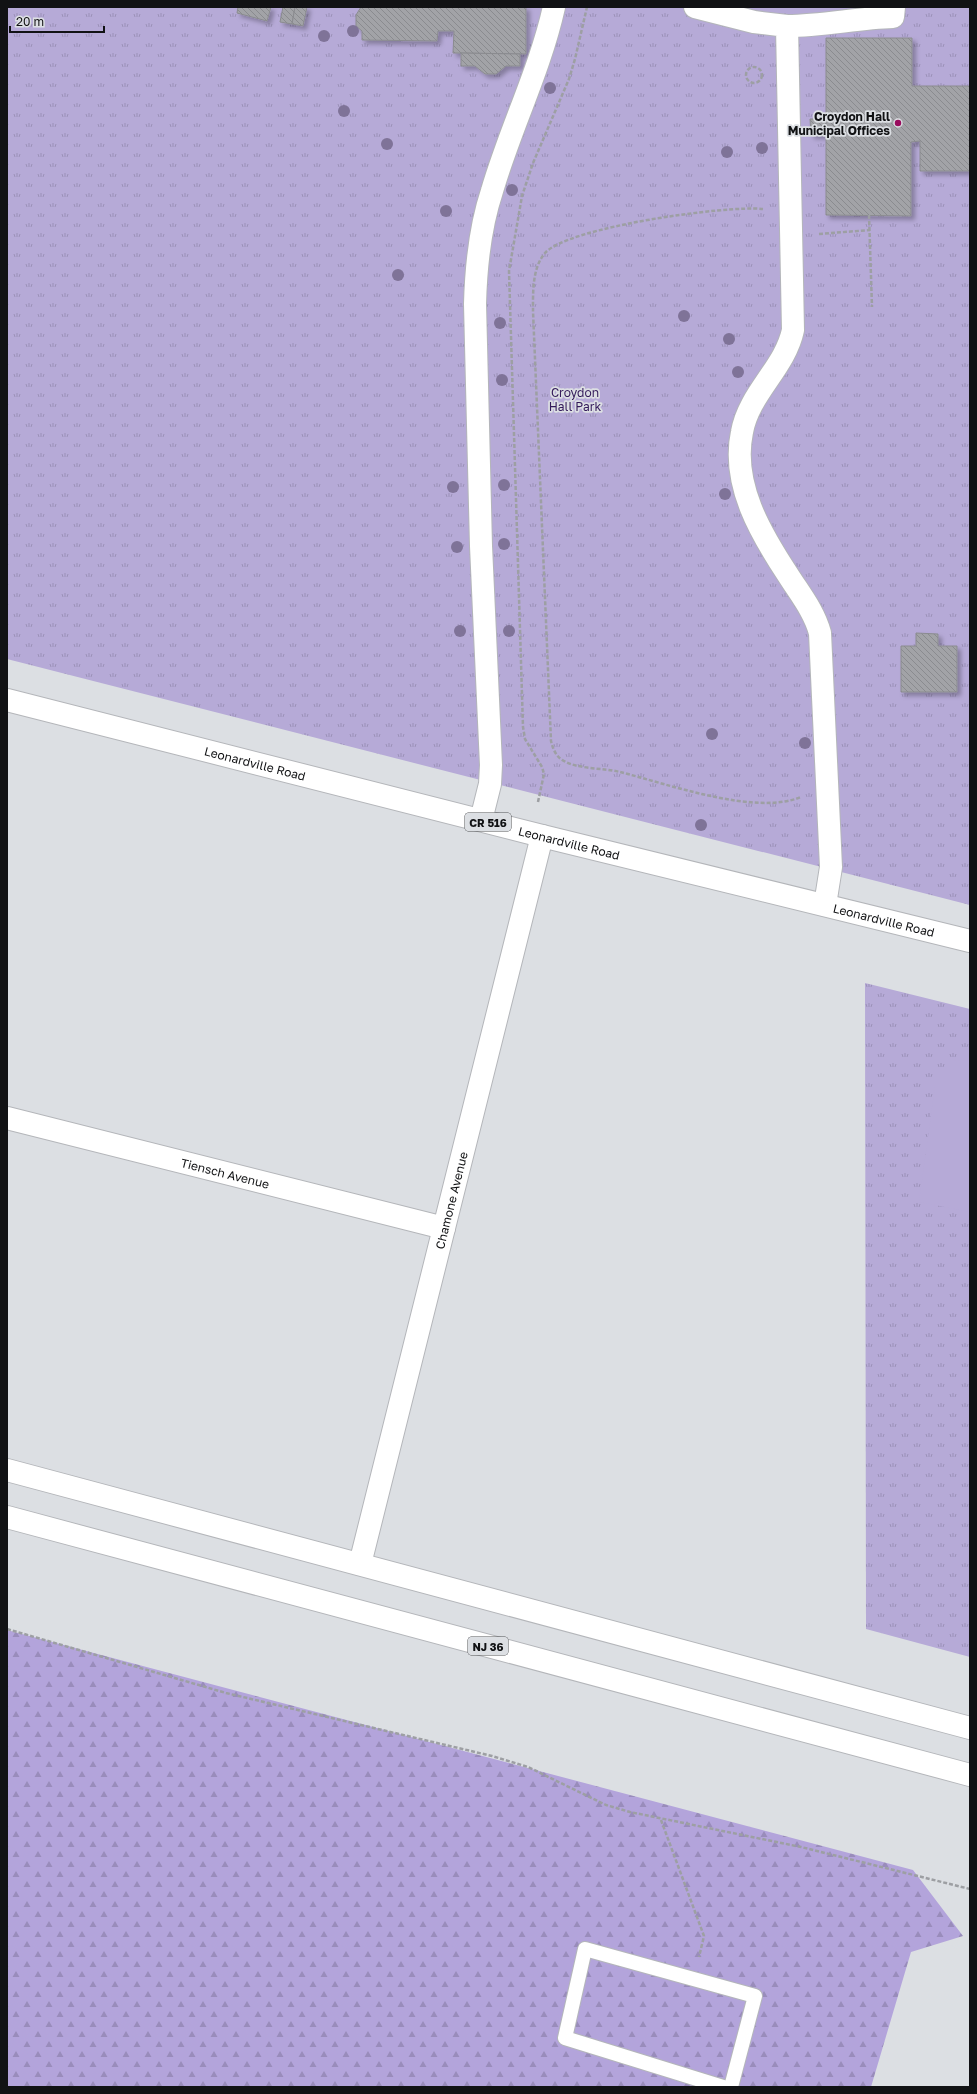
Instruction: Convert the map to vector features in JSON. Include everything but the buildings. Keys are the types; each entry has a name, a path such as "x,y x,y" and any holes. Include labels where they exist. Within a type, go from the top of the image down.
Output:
{"main road":[{"path":"481,820 490,784 491,765 481,546 475,304 476,272 480,242 491,191 537,67 554,7"},
{"path":"695,7 754,22 787,26 824,25 894,12"},
{"path":"787,26 793,330 785,352 758,393 745,419 739,446 745,488 760,529 816,620 820,633 831,867 824,905"},
{"name":"Leonardville Road","path":"7,700 542,836 970,941"},
{"name":"Chamone Avenue","path":"360,1564 542,836"},
{"name":"Tiensch Avenue","path":"7,1118 444,1228"},
{"path":"7,1470 970,1728"},
{"name":"NJ 36","path":"7,1516 970,1775"}],"lane":[{"path":"723,2087 565,2038 585,1950 755,1996 730,2087"}],"path":[{"path":"538,802 544,774 542,767 525,739 523,727 510,271 522,196 533,162 572,70 587,7"},
{"path":"754,68 759,69 762,74 761,79 757,82 750,82 747,78 748,70 754,68"},
{"path":"828,782 793,800 782,803 762,803 695,793 619,772 572,764 558,756 551,741 533,311 534,284 540,262 545,253 552,247 579,236 677,216 735,208 759,208 773,211 790,229 870,230"},
{"path":"869,215 872,308"},
{"path":"7,1629 234,1695 492,1756 534,1770 606,1805 661,1820 801,1847 970,1889"},
{"path":"661,1820 704,1936 694,1980"}],"green space":[{"name":"Croydon Hall Park","path":"7,7 970,7 970,905 7,659"},
{"path":"865,983 970,1009 970,1657 866,1629"},
{"path":"952,1060 970,1061 970,1212 919,1202 935,1086 946,1064"},
{"path":"7,1630 913,1870 963,1936 911,1952 871,2087 7,2087"}],"place":[{"name":"Croydon Hall Municipal Offices","path":"898,123"}]}
